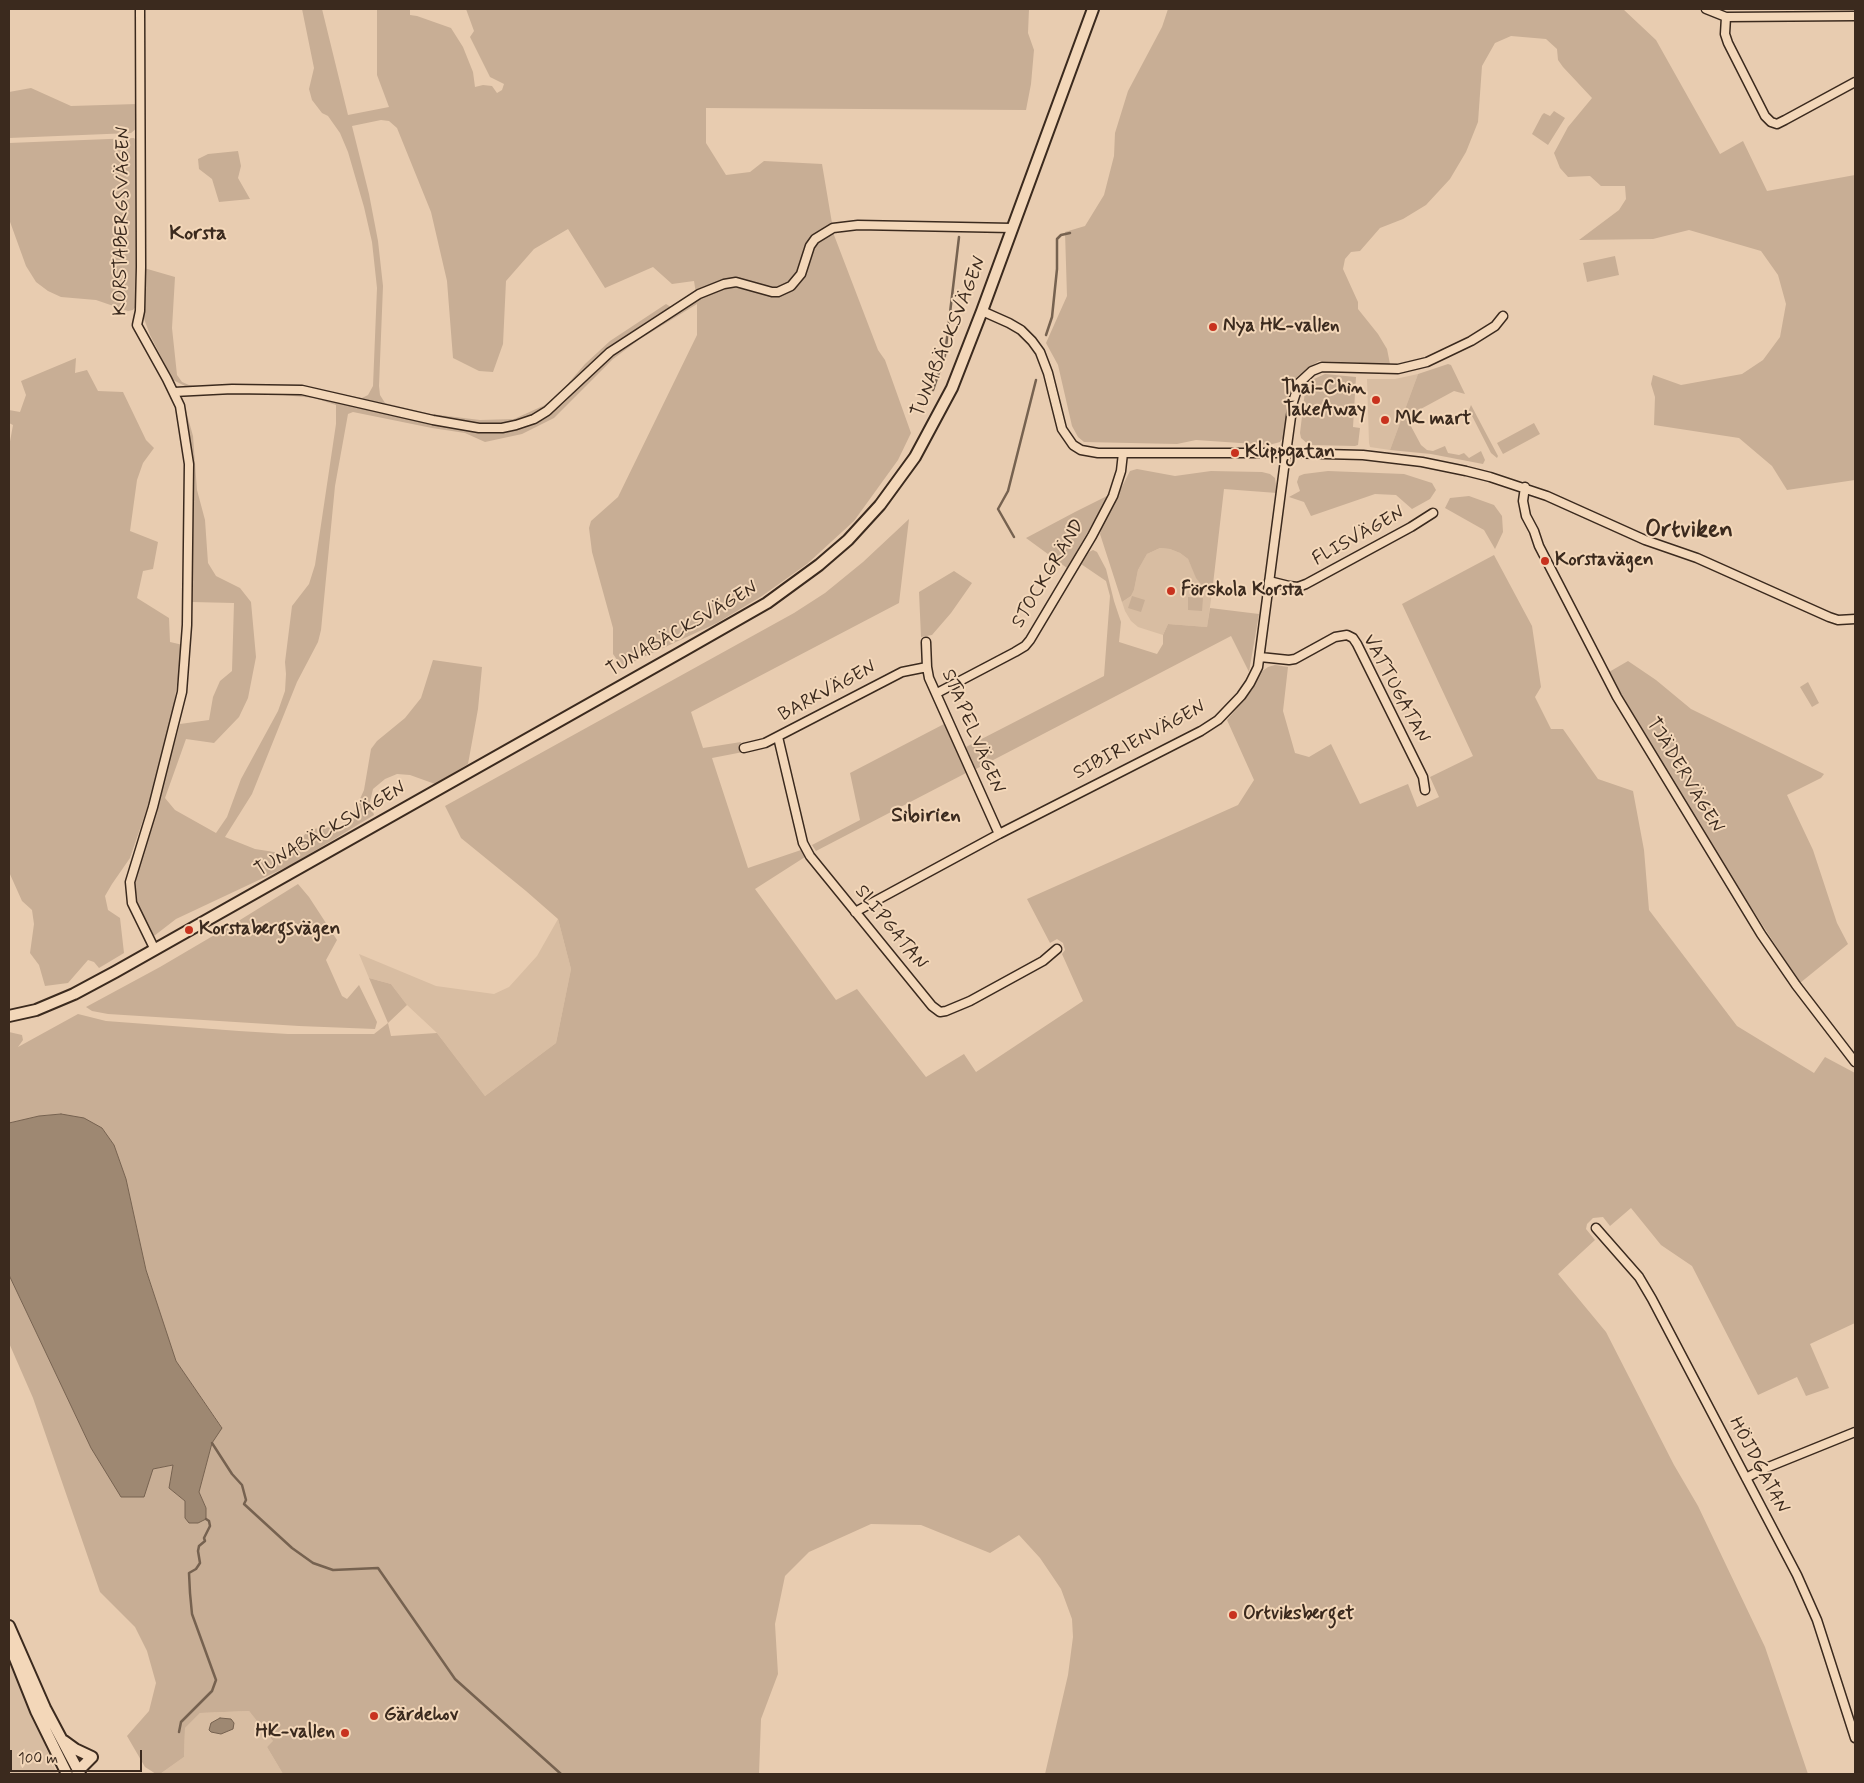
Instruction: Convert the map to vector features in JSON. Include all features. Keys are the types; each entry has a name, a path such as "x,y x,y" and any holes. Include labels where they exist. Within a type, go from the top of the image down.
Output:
{"street":[{"name":"KORSTABERGSVÄGEN","path":"140,9 141,267 140,311 137,325 180,406 189,464 187,625 182,692 153,808 130,882 132,902 155,950"},
{"name":"TUNABÄCKSVÄGEN","path":"9,1016 36,1010 74,994 720,630 767,602 819,565 848,540 880,505 915,457 952,388 1093,9"},
{"path":"1706,9 1726,17 1805,12 1855,16"},
{"path":"1726,17 1725,34 1728,43 1765,116 1771,122 1778,124 1855,82"},
{"path":"174,392 258,389 302,390 479,428 502,428 534,419 546,411 610,352 698,294 724,284 736,282 772,292 778,292 791,286 801,274 810,246 815,239 833,228 858,225 1012,228"},
{"path":"982,311 999,317 1021,330 1040,352 1052,387 1062,429 1073,445 1089,452 1286,453 1363,456 1422,462 1525,487 1645,540 1696,558 1829,617 1838,620 1855,619"},
{"path":"1286,453 1293,402 1299,383 1312,371 1322,367 1398,369 1427,362 1471,341 1495,326 1503,316"},
{"name":"STOCKGRÄND","path":"937,693 1015,652 1025,646 1030,640 1092,536 1113,496 1121,471 1123,453"},
{"name":"SIBIRIENVÄGEN","path":"855,912 999,834 1201,731 1218,720 1232,707 1250,683 1258,667 1286,453"},
{"name":"TJÄDERVÄGEN","path":"1525,487 1526,516 1539,546 1617,697 1761,934 1796,985 1855,1062"},
{"name":"FLISVÄGEN","path":"1270,581 1298,587 1306,584 1433,513"},
{"name":"VATTUGATAN","path":"1260,657 1295,659 1335,637 1347,635 1353,638 1358,644 1422,777 1425,790"},
{"name":"STAPELVÄGEN","path":"926,642 927,667 930,678 999,834"},
{"name":"BARKVÄGEN","path":"744,748 778,737 902,672 927,667"},
{"name":"SLIPGATAN","path":"778,737 803,843 810,856 932,1006 940,1012 946,1011 1043,961 1057,949"},
{"name":"HÖJDGATAN","path":"1596,1228 1639,1277 1661,1315 1725,1441 1797,1575 1817,1620 1855,1738"},
{"path":"1746,1478 1761,1470 1855,1432"},
{"path":"9,1626 45,1708 78,1773 92,1757 75,1749 61,1738"},
{"path":"9,1630 14,1656 36,1711 67,1774"}],"shaded area":[{"path":"302,9 322,9 348,115 389,107 377,75 377,9 410,9 410,15 451,28 463,47 473,72 475,87 483,85 492,86 497,93 502,90 504,84 490,77 470,37 474,31 466,9 1029,9 1028,33 1034,50 1031,84 1026,110 706,108 706,143 726,175 750,172 764,161 822,164 834,235 878,350 885,360 911,433 898,460 854,521 807,564 762,596 717,623 622,667 613,654 613,628 592,552 589,528 591,521 618,497 697,335 697,304 640,339 613,359 554,418 522,434 485,442 465,433 353,412 348,414 335,486 321,630 318,642 297,682 252,794 225,837 255,849 287,854 295,849 307,831 342,826 350,821 364,790 371,749 377,741 405,718 421,698 433,660 482,667 478,709 468,764 435,784 410,775 397,774 385,779 373,789 370,802 374,815 293,864 176,919 154,936 142,915 136,899 134,885 180,724 209,720 213,697 220,681 232,671 234,603 192,602 191,463 183,405 193,436 197,490 205,520 208,563 216,576 240,588 251,602 256,657 248,698 239,717 214,743 186,739 165,798 175,810 216,833 227,817 241,779 278,711 285,691 285,662 292,606 309,584 315,565 336,424 336,405 314,398 283,395 195,395 282,392 314,395 432,425 478,432 500,432 534,423 548,415 563,404 623,346 697,300 694,281 672,284 653,267 605,288 568,229 534,249 506,281 503,344 493,372 479,371 453,358 447,281 431,212 397,128 389,121 381,120 352,126 369,194 378,241 383,286 379,386 380,395 385,403 431,414 480,420 514,419 545,405 557,395 544,408 532,416 500,425 429,417 367,403 335,393 362,398 368,395 373,386 377,288 372,242 348,152 340,133 328,116 322,113 312,100 309,89 314,68"},
{"path":"1168,9 1623,9 1656,40 1720,154 1743,141 1767,191 1855,175 1855,480 1787,490 1772,466 1739,438 1654,425 1655,397 1651,384 1653,375 1681,385 1742,374 1763,360 1780,337 1786,304 1778,275 1761,251 1689,230 1653,239 1579,240 1619,210 1626,199 1625,186 1601,186 1590,176 1568,177 1560,168 1554,153 1568,127 1592,98 1563,67 1558,60 1557,49 1546,39 1511,36 1495,43 1482,66 1478,122 1466,152 1450,179 1426,205 1403,219 1380,228 1360,251 1351,252 1345,259 1343,269 1358,302 1358,309 1378,334 1387,349 1390,364 1319,361 1306,369 1296,378 1291,390 1286,433 1280,442 1269,445 1196,440 1177,444 1084,442 1078,437 1072,426 1058,365 1046,343 1067,296 1065,232 1085,226 1104,195 1114,156 1115,133 1128,91 1162,27"},
{"path":"31,88 71,106 137,104 137,128 131,133 9,138 9,92"},
{"path":"1554,111 1565,118 1548,145 1532,134 1542,115 1544,113 1550,116"},
{"path":"134,138 137,145 137,305 133,310 128,311 96,300 61,297 48,291 36,282 26,266 9,219 9,143"},
{"path":"238,151 241,166 238,178 250,199 219,202 212,179 199,169 198,159 208,154"},
{"path":"1615,256 1619,275 1587,282 1583,263"},
{"path":"144,268 175,277 172,328 177,375 182,382 189,385 205,387 185,386 173,380 150,335 143,316"},
{"path":"666,304 671,307 604,351 560,393 585,364 610,341"},
{"path":"76,358 75,373 87,370 98,391 123,392 146,440 154,448 143,463 137,480 130,531 158,542 153,569 143,571 137,598 169,618 170,642 183,645 171,723 158,776 130,858 105,896 108,910 120,918 124,953 99,968 94,962 88,960 68,983 45,986 39,965 30,953 34,924 32,910 22,901 9,872 9,447 13,425 9,423 9,410 20,412 26,395 21,381"},
{"path":"1448,364 1451,365 1465,394 1454,391 1406,417 1421,445 1427,450 1433,451 1445,446 1448,453 1459,455 1464,453 1469,458 1481,451 1485,460 1483,464 1431,454 1390,450 1418,374"},
{"path":"1325,374 1356,377 1353,427 1360,428 1358,445 1309,445 1301,438 1305,391 1314,379"},
{"path":"1418,374 1390,450 1370,447 1367,379 1395,379"},
{"path":"1471,405 1498,456 1497,458 1491,453 1469,410"},
{"path":"1534,423 1540,434 1503,454 1497,443"},
{"path":"1137,469 1175,476 1211,471 1262,472 1270,474 1275,478 1277,493 1224,489 1212,593 1204,588 1196,578 1188,559 1170,549 1160,548 1147,554 1138,570 1131,596 1122,602 1100,534 1103,524 1130,471"},
{"path":"1328,471 1404,474 1432,483 1436,490 1430,499 1412,509 1396,495 1375,494 1311,516 1304,502 1289,497 1300,491 1297,482 1299,476"},
{"path":"1109,495 1067,568 1026,538 1075,512"},
{"path":"1469,496 1494,505 1502,516 1503,532 1495,549 1484,530 1445,508 1450,498"},
{"path":"909,519 899,603 691,712 703,748 741,742 743,752 712,758 748,868 801,850 805,857 755,889 836,1000 857,989 926,1077 964,1054 976,1072 1083,1001 1062,954 1065,950 1063,943 1057,939 1050,943 1027,899 1238,805 1254,780 1227,720 1252,690 1261,672 1268,667 1275,665 1288,667 1283,711 1295,753 1309,757 1331,744 1360,804 1408,784 1417,807 1439,797 1430,777 1473,756 1402,604 1494,555 1532,626 1541,687 1535,697 1551,729 1563,729 1598,779 1633,791 1644,850 1649,910 1737,1026 1814,1073 1825,1057 1855,1073 1855,1323 1810,1344 1829,1388 1806,1396 1797,1377 1758,1395 1692,1266 1661,1245 1631,1208 1610,1226 1603,1217 1593,1218 1587,1224 1586,1229 1595,1240 1558,1274 1606,1332 1674,1465 1698,1506 1765,1647 1808,1774 1045,1774 1068,1675 1073,1637 1072,1619 1061,1589 1040,1558 1019,1535 990,1553 921,1525 871,1524 809,1552 785,1576 775,1624 778,1674 761,1719 759,1774 283,1774 267,1747 273,1741 249,1711 200,1713 185,1728 184,1757 160,1774 156,1774 145,1767 127,1736 149,1711 156,1683 147,1651 135,1627 100,1592 33,1398 9,1343 9,1275 91,1448 153,1469 174,1465 169,1488 185,1501 198,1523 206,1519 206,1508 199,1492 212,1443 222,1427 176,1361 146,1270 126,1179 114,1145 102,1128 61,1114 39,1116 9,1123 9,1032 22,1035 23,1040 18,1047 78,1014 106,1021 288,1034 374,1034 388,1023 391,1036 437,1033 485,1096 556,1043 571,969 558,919 461,838 445,806 794,613 825,593 863,562"},
{"name":"Förskola Korsta","path":"1160,548 1170,549 1188,559 1204,588 1212,593 1207,627 1168,624 1163,635 1138,627 1131,621 1125,611 1122,602 1131,596 1134,590 1138,570 1147,554"},
{"path":"1093,550 1097,552 1106,569 1121,622 1119,642 1157,654 1163,644 1163,635 1168,624 1207,627 1210,608 1259,614 1249,672 1231,636 976,769 966,747 1104,676 1110,596 1106,581 1081,564 1089,552"},
{"path":"954,571 972,583 951,613 932,635 921,637 919,592"},
{"path":"1132,596 1145,600 1141,612 1128,608"},
{"path":"1188,597 1203,598 1202,611 1188,610"},
{"path":"1628,661 1656,680 1691,709 1824,774 1821,778 1787,795 1813,850 1837,923 1848,944 1800,983 1714,850 1609,672"},
{"path":"1808,682 1819,703 1812,707 1800,687"},
{"path":"944,724 966,773 816,851 812,845 860,820 850,773"},
{"path":"298,884 309,897 337,940 326,960 342,996 347,999 359,985 377,1022 375,1029 108,1014 92,1011 86,1007 160,967"},
{"path":"558,919 571,969 556,1043 485,1096 437,1033 407,1005 391,984 369,978 359,954 436,986 494,994 509,987 537,956"},
{"path":"369,978 391,984 407,1005 388,1023"},
{"path":"61,1114 84,1118 102,1128 114,1145 126,1179 146,1270 176,1361 222,1428 212,1443 199,1492 206,1508 206,1519 198,1523 189,1523 185,1518 185,1501 169,1488 173,1465 153,1469 144,1497 121,1497 91,1448 9,1275 9,1123 39,1116"},
{"path":"9,1660 57,1774 9,1774"},
{"path":"249,1711 274,1742 267,1747 283,1774 160,1774 184,1757 185,1728 200,1713"},
{"path":"220,1718 231,1719 234,1723 233,1729 221,1734 211,1732 209,1730 211,1723"}],"waterway":[{"path":"1046,335 1052,317 1057,269 1057,239 1061,235 1070,233"},
{"path":"933,390 945,355 959,237"},
{"path":"1014,537 998,509 1008,491 1036,380"},
{"path":"212,1443 232,1474 242,1485 246,1500 244,1504 292,1548 313,1563 333,1570 378,1568 455,1679 561,1774"},
{"path":"179,1732 181,1722 212,1691 216,1680 192,1614 190,1593 189,1573 196,1569 200,1563 199,1546 205,1541 204,1538 210,1526 209,1521 206,1519"}],"place":[{"name":"Nya HK-vallen","path":"1213,327"},
{"name":"Thai-Chin TakeAway","path":"1376,400"},
{"name":"MK mart","path":"1385,420"},
{"name":"Klippgatan","path":"1235,453"},
{"name":"Korstavägen","path":"1545,561"},
{"name":"Förskola Korsta","path":"1171,591"},
{"name":"Korstabergsvägen","path":"189,930"},
{"name":"Ortviksberget","path":"1233,1615"},
{"name":"Gärdehov","path":"374,1716"},
{"name":"HK-vallen","path":"345,1733"}],"district":[{"name":"Korsta","path":"198,235"},
{"name":"Ortviken","path":"1689,531"},
{"name":"Sibirien","path":"926,817"}]}
